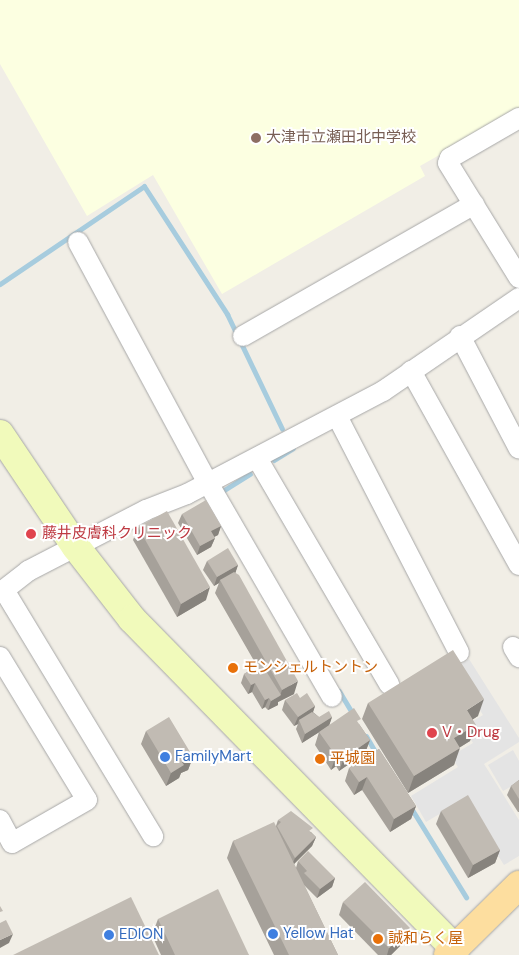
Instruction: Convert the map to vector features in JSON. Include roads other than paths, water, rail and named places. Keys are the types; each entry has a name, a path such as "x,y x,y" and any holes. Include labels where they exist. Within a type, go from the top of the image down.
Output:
{"main road":[{"path":"452,952 519,885"}],"street":[{"path":"519,118 450,158 448,163 519,278"},
{"path":"243,336 474,204"},
{"path":"78,242 208,484 332,697"},
{"path":"154,836 2,591 28,571 146,510 208,484 383,391 460,336 519,298"},
{"path":"460,336 519,449"},
{"path":"411,371 519,565"},
{"path":"337,416 459,652"},
{"path":"0,434 76,547 132,619 452,952"},
{"path":"257,458 389,684"},
{"path":"0,657 87,800 6,846 0,820"}],"waterway":[{"path":"0,284 144,186 227,314 282,429"},
{"path":"274,460 293,448"},
{"path":"222,494 221,492 250,474"},
{"path":"339,691 354,716"},
{"path":"366,736 378,757"},
{"path":"411,808 466,897"}],"place":[{"name":"大津市立瀬田北中学校","path":"256,138"},
{"name":"藤井皮膚科クリニック","path":"31,534"},
{"name":"モンシェルトントン","path":"233,668"},
{"name":"V・Drug","path":"432,733"},
{"name":"FamilyMart","path":"165,757"},
{"name":"平城園","path":"320,759"},
{"name":"Yellow Hat","path":"273,934"},
{"name":"EDION","path":"109,935"},
{"name":"誠和らく屋","path":"378,939"}]}
